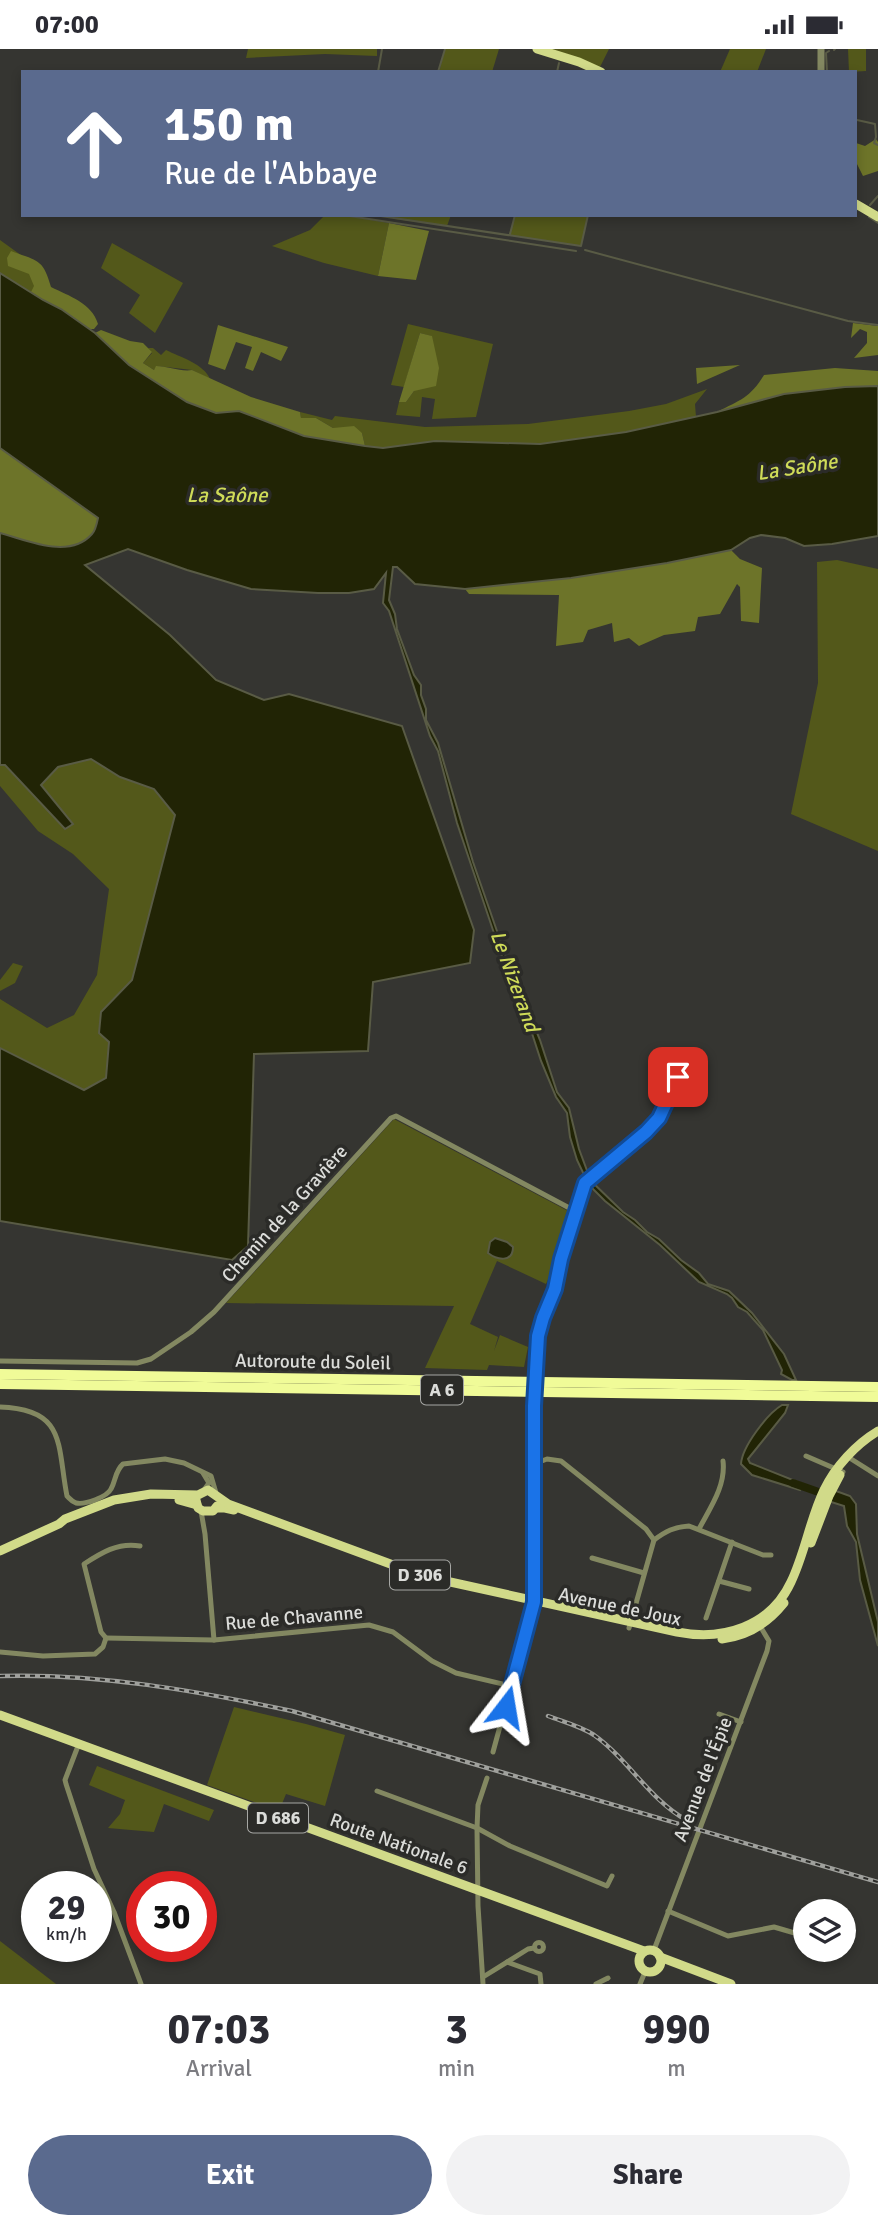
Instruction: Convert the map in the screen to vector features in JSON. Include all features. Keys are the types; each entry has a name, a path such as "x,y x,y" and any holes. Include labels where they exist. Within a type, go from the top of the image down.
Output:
{"highway":[{"name":"Autoroute du Soleil","path":"0,1374 878,1387"},
{"name":"Autoroute du Soleil","path":"0,1384 878,1397"}],"main road":[{"path":"540,49 597,70"},
{"path":"857,205 878,217"},
{"name":"Avenue de Joux","path":"850,1459 860,1443 878,1431"},
{"name":"Avenue de Joux","path":"0,1551 59,1524 66,1524 129,1501 179,1500 204,1503 229,1509 421,1581 691,1639 714,1640 735,1637 776,1613 795,1586 828,1490 850,1459 878,1437"},
{"name":"Avenue de Joux","path":"204,1503 211,1490 228,1504 408,1572 533,1604"},
{"path":"204,1503 217,1496"},
{"name":"Route Nationale 6","path":"0,1715 651,1956"},
{"path":"651,1956 731,1984"},
{"path":"651,1956 655,1971 645,1972 639,1964 651,1956"}],"street":[{"path":"821,49 821,70"},
{"path":"493,1752 533,1604 534,1370 538,1336 555,1289 561,1259 585,1183 659,1118 678,1077"},
{"name":"Chemin de la Gravière","path":"0,1361 124,1364 151,1359 214,1313 391,1118 396,1116 575,1211"},
{"path":"0,1407 29,1410 49,1424 60,1445 68,1496 76,1503 108,1494 118,1468 127,1462 171,1459 211,1476 217,1496"},
{"path":"806,1456 840,1470"},
{"path":"534,1464 547,1459 561,1461 646,1529 654,1540"},
{"path":"850,1459 878,1476"},
{"path":"699,1529 719,1488 724,1472 723,1461"},
{"path":"201,1471 209,1481 204,1503 214,1640"},
{"path":"204,1503 205,1534"},
{"path":"630,1625 654,1540 665,1531 689,1526 764,1555 771,1555"},
{"path":"706,1618 732,1542"},
{"path":"0,1652 95,1654 103,1647 106,1638 101,1632 84,1564 105,1551 130,1544 140,1546"},
{"path":"592,1558 644,1573"},
{"path":"719,1581 749,1590"},
{"name":"Avenue de l'Épie","path":"651,1956 768,1651 769,1641 758,1623"},
{"name":"Rue de Chavanne","path":"106,1638 214,1640 369,1625 393,1632 432,1661 456,1673 511,1686"},
{"path":"719,1714 741,1722"},
{"path":"78,1746 65,1780 66,1784 94,1869 114,1912 141,1984"},
{"path":"483,1984 477,1828 478,1805 487,1778"},
{"path":"377,1791 477,1828 510,1846 607,1886 611,1876"},
{"path":"668,1911 728,1936 774,1927 793,1933"},
{"path":"483,1977 534,1948"},
{"path":"507,1962 540,1974 541,1984"},
{"path":"640,1984 645,1972"},
{"path":"596,1984 608,1979"}],"green space":[{"path":"248,49 377,49 377,56 325,54 246,58"},
{"path":"445,49 499,49 493,70 440,70"},
{"path":"550,49 609,49 600,67"},
{"path":"730,49 766,49 758,70 721,70"},
{"path":"848,49 866,49 866,71 849,70"},
{"path":"876,139 878,142 878,171 863,176 857,164 857,143 865,146"},
{"path":"323,217 354,217 389,223 378,276 324,263 272,246 310,230"},
{"path":"396,217 450,217 447,226"},
{"path":"514,217 588,217 581,246 509,235"},
{"path":"389,223 429,231 416,280 378,276"},
{"path":"0,240 36,266 43,300 0,273"},
{"path":"112,243 183,283 155,333 129,313 140,295 101,268"},
{"path":"11,251 38,262 51,287 85,305 98,324 94,329 31,292 34,286 29,274 8,266 7,258"},
{"path":"853,323 878,326 878,355 854,358 867,343 867,332 860,329 851,338"},
{"path":"408,324 493,344 476,417 432,419 435,399 422,397 420,417 396,415 399,402 406,402 414,391 431,336 420,333 404,387 391,385"},
{"path":"218,325 288,347 281,361 261,352 253,371 245,368 252,347 236,342 225,370 208,364"},
{"path":"101,330 143,343 152,352 143,363 154,370 156,366 192,370 251,397 300,412 301,418 316,418 333,428 354,426 362,433 365,446 304,436 239,411 216,413 187,402 129,365 95,333"},
{"path":"420,333 432,336 439,368 436,386 414,391 406,402 399,402"},
{"path":"148,348 153,348 161,355 166,350 191,361 203,369 210,379 192,370 157,366 154,370 143,363 152,353"},
{"path":"740,365 697,384 696,368"},
{"path":"835,368 878,371 878,386 784,394 717,412 749,394 764,375"},
{"path":"707,389 695,404 696,417 626,432 540,444 435,441 382,448 365,446 362,433 333,428 316,418 301,418 300,412 332,420 335,416 425,427 528,424 666,404"},
{"path":"0,448 98,518 92,534 83,542 60,547 0,533"},
{"path":"731,550 740,559 762,568 759,623 741,621 740,587 737,584 720,614 698,617 695,631 664,635 639,646 629,638 614,642 612,623 588,630 583,642 556,646 559,595 469,594 465,589 599,573"},
{"path":"837,560 878,569 878,851 791,814 818,683 817,562"},
{"path":"91,759 120,777 154,789 175,815 132,980 101,1013 109,1042 106,1078 84,1090 0,1048 0,999 47,1028 74,1015 97,975 109,889 73,854 38,831 0,786 0,765 5,765 73,823 41,785 58,767"},
{"path":"13,963 23,966 15,983 0,991 0,980"},
{"path":"394,1119 568,1211 569,1227 566,1237 546,1284 497,1261 470,1324 498,1337 494,1351 500,1335 528,1347 524,1367 489,1365 487,1370 425,1368 454,1306 226,1303"},
{"path":"234,1707 345,1735 325,1806 286,1794 279,1811 207,1785"},
{"path":"97,1766 214,1810 209,1821 164,1804 154,1832 108,1828 120,1814 125,1800 89,1785"},
{"path":"0,1941 21,1957 21,1962 27,1962 56,1984 0,1984"}],"water":[{"name":"La Saône","path":"0,273 61,309 95,333 129,365 187,402 216,413 239,411 304,436 365,446 383,448 435,441 540,444 626,432 784,394 878,386 878,536 804,546 785,538 761,535 750,538 731,550 667,563 571,578 465,589 415,584 397,567 393,567 389,600 397,629 414,675 421,685 426,720 438,743 473,862 507,960 540,1040 557,1092 569,1108 589,1176 586,1179 570,1137 567,1113 556,1097 541,1061 500,951 457,823 438,751 430,736 389,611 383,603 386,573 374,589 349,593 251,589 128,549 85,565 170,635 216,680 264,700 289,694 402,726 474,930 470,963 373,982 368,1051 254,1054 248,1246 232,1260 0,1221 0,1048 84,1090 106,1078 109,1042 99,1033 101,1012 132,980 175,815 154,789 120,777 91,759 58,767 41,785 73,824 65,829 5,765 0,765 0,533 48,546 72,546 83,542 92,534 98,518 0,448"},
{"path":"590,1180 623,1212 699,1273 708,1284 729,1291 752,1313 784,1354 796,1380 781,1374 782,1370 763,1330 747,1312 738,1307 727,1294 699,1282 660,1245 605,1201 587,1183"},
{"path":"495,1238 513,1247 510,1256 504,1259 488,1253 490,1242"},
{"path":"782,1405 788,1405 785,1413 748,1459 750,1463 803,1484 800,1490 752,1475 741,1464 756,1431"},
{"path":"836,1491 850,1496 856,1504 857,1534 878,1622 878,1646 860,1580 856,1542 847,1526 844,1506 828,1501"}],"waterway":[{"path":"378,70 382,49"},
{"path":"439,70 445,49"},
{"path":"827,70 826,53 829,51"},
{"path":"557,70 559,63"},
{"path":"857,120 875,124 874,143 878,145"},
{"path":"870,205 878,196"},
{"path":"356,217 576,251"},
{"path":"387,217 581,246 588,217"},
{"path":"510,234 514,217"},
{"path":"869,217 878,223"},
{"path":"585,250 848,321 878,325"},
{"name":"Le Nizerand","path":"793,1483 827,1495"}],"railway":[{"path":"0,1676 110,1680 292,1711 878,1882"},
{"path":"548,1716 594,1735 618,1755 661,1801 686,1820"}],"route":[{"path":"506,1707 534,1602 534,1370 538,1336 555,1289 561,1259 585,1183 659,1118 678,1077"}]}
